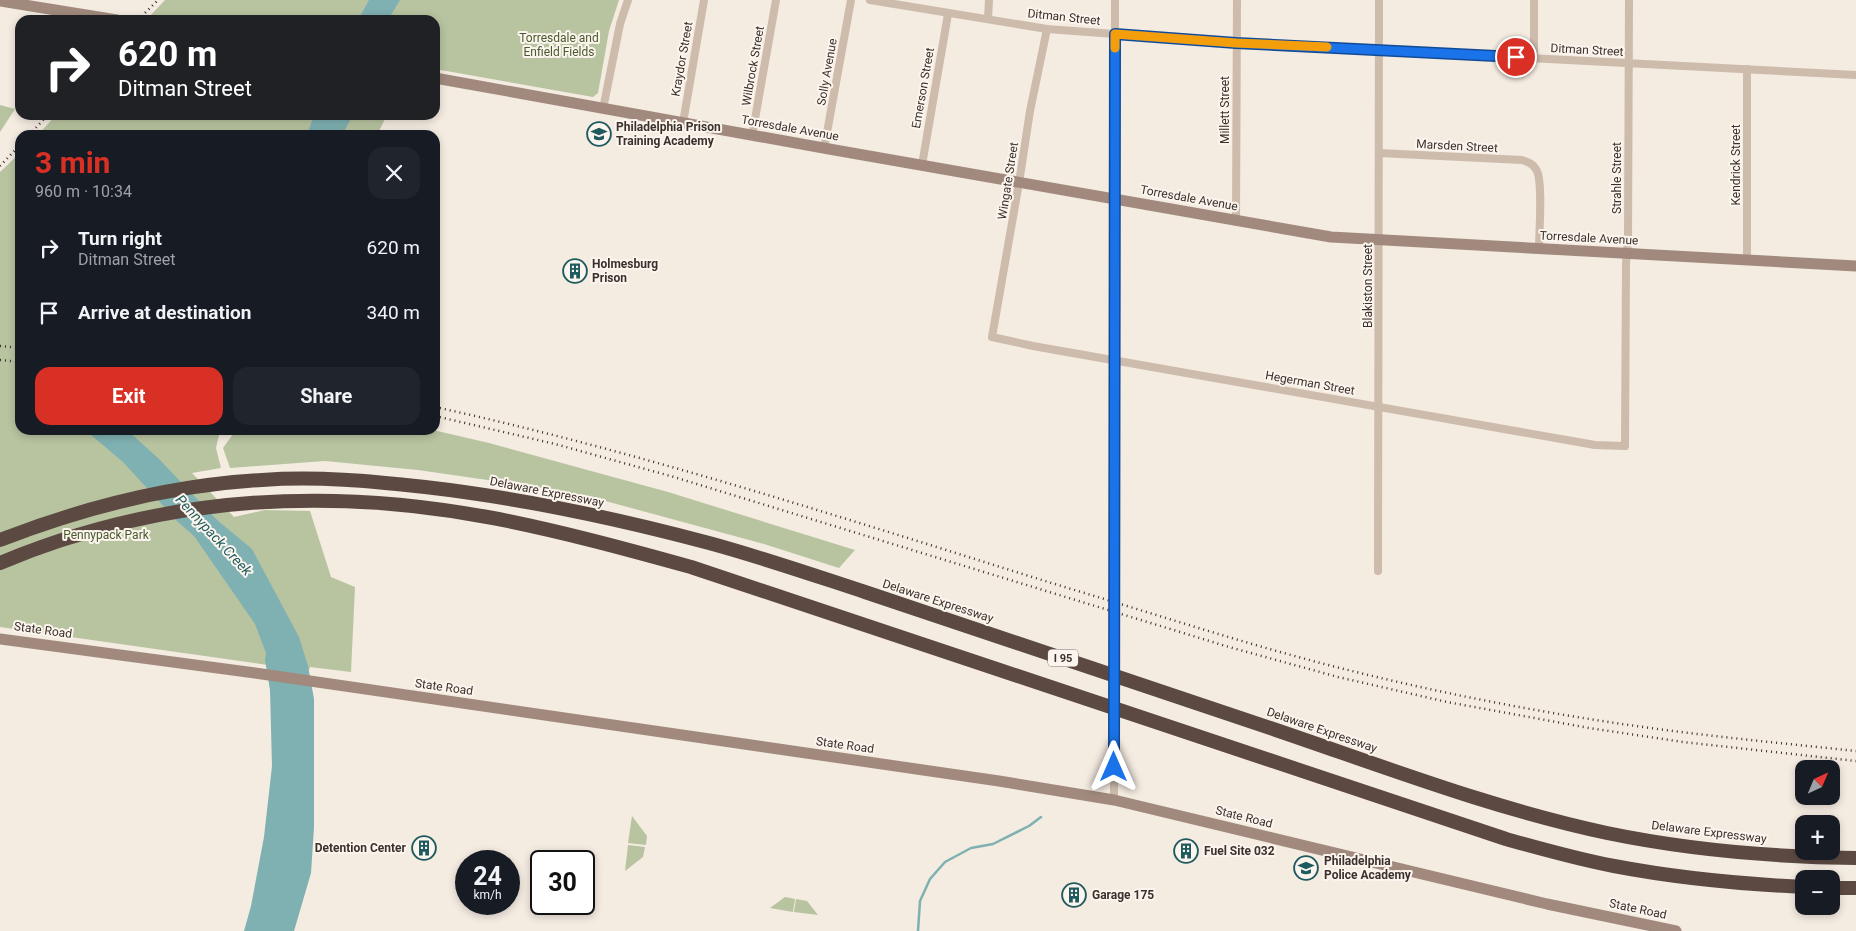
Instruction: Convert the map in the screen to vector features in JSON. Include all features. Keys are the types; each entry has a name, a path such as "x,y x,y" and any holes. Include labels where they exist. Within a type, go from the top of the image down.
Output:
{"highway":[{"name":"Delaware Expressway","path":"0,540 63,516 113,502 207,485 266,479 354,480 409,485 526,502 593,515 712,544 817,576 1467,795 1542,817 1608,833 1711,850 1856,858"},
{"name":"I 95","path":"0,563 67,538 128,520 204,507 283,500 357,502 446,510 533,526 603,543 709,573 1506,839 1614,866 1687,878 1795,887"},
{"path":"1840,888 1856,888"}],"main road":[{"path":"0,1 86,15"},
{"name":"Torresdale Avenue","path":"440,79 824,149 1331,237 1856,266"},
{"name":"State Road","path":"0,639 255,673 999,781 1114,800 1547,904 1676,931"}],"street":[{"path":"603,109 620,24 628,0"},
{"name":"Kraydor Street","path":"683,123 704,0"},
{"name":"Wilbrock Street","path":"752,136 776,0"},
{"name":"Solly Avenue","path":"824,149 851,0"},
{"name":"Ditman Street","path":"870,0 1047,29 1236,43 1856,75"},
{"path":"988,19 989,0"},
{"path":"1114,800 1115,0"},
{"name":"Millett Street","path":"1236,220 1237,0"},
{"name":"Blakiston Street","path":"1378,571 1379,0"},
{"path":"1534,0 1534,58"},
{"name":"Strahle Street","path":"1625,446 1629,0"},
{"name":"Emerson Street","path":"922,165 948,14"},
{"name":"Wingate Street","path":"992,336 1020,183 1030,111 1047,29"},
{"name":"Kendrick Street","path":"1747,69 1747,260"},
{"name":"Marsden Street","path":"1379,153 1522,160 1534,166 1538,175 1539,249"},
{"name":"Hegerman Street","path":"992,336 1033,346 1595,446 1625,446"}],"green space":[{"name":"Torresdale and Enfield Fields","path":"165,0 619,0 609,31 598,93 593,97 440,70 440,15 151,15"},
{"path":"0,105 15,109 0,132"},
{"path":"52,120 384,120 380,130 42,130"},
{"name":"Pennypack Park","path":"15,158 15,435 219,435 216,448 221,468 192,473 234,517 265,510 310,511 331,577 355,587 351,672 310,667 309,670 296,669 0,627 0,172"},
{"path":"440,432 489,443 668,492 855,550 839,568 764,544 609,502 550,489 418,470 325,461 230,468 223,448 232,435 440,435"},
{"path":"632,816 647,836 646,845 628,843"},
{"path":"628,845 645,847 643,857 625,871"},
{"path":"785,897 795,899 793,912 770,908"},
{"path":"796,899 807,901 818,915 794,912"}],"water":[{"path":"369,0 400,0 391,15 361,15"},
{"path":"312,120 350,120 345,130 309,130"},
{"name":"Pennypack Creek","path":"91,435 133,435 159,459 217,520 252,549 299,637 308,666 314,699 314,827 311,873 294,931 244,931 251,906 264,837 272,766 270,690 265,660 266,653 255,624 194,536 178,522 123,462"}],"waterway":[{"path":"918,931 920,901 930,879 945,862 971,848 993,844 1029,826 1041,817"}],"railway":[{"path":"143,15 158,0"},
{"path":"34,130 43,120"},
{"path":"0,166 15,150"},
{"path":"0,346 15,348"},
{"path":"0,360 15,362"},
{"path":"440,408 592,445 748,489 1234,639 1376,677 1484,700 1593,720 1686,733 1856,751"},
{"path":"440,417 555,444 674,477 1229,647 1338,677 1447,702 1589,728 1683,742 1856,761"}],"slow traffic":[{"path":"1115,48 1115,34 1236,43 1327,47"}],"place":[{"name":"Philadelphia Prison Training Academy","path":"599,134"},
{"name":"Holmesburg Prison","path":"575,271"},
{"name":"Detention Center","path":"424,848"},
{"name":"Fuel Site 032","path":"1186,851"},
{"name":"Philadelphia Police Academy","path":"1306,868"},
{"name":"Garage 175","path":"1074,895"}],"route":[{"path":"1114,767 1115,34 1236,43 1516,57"}]}
